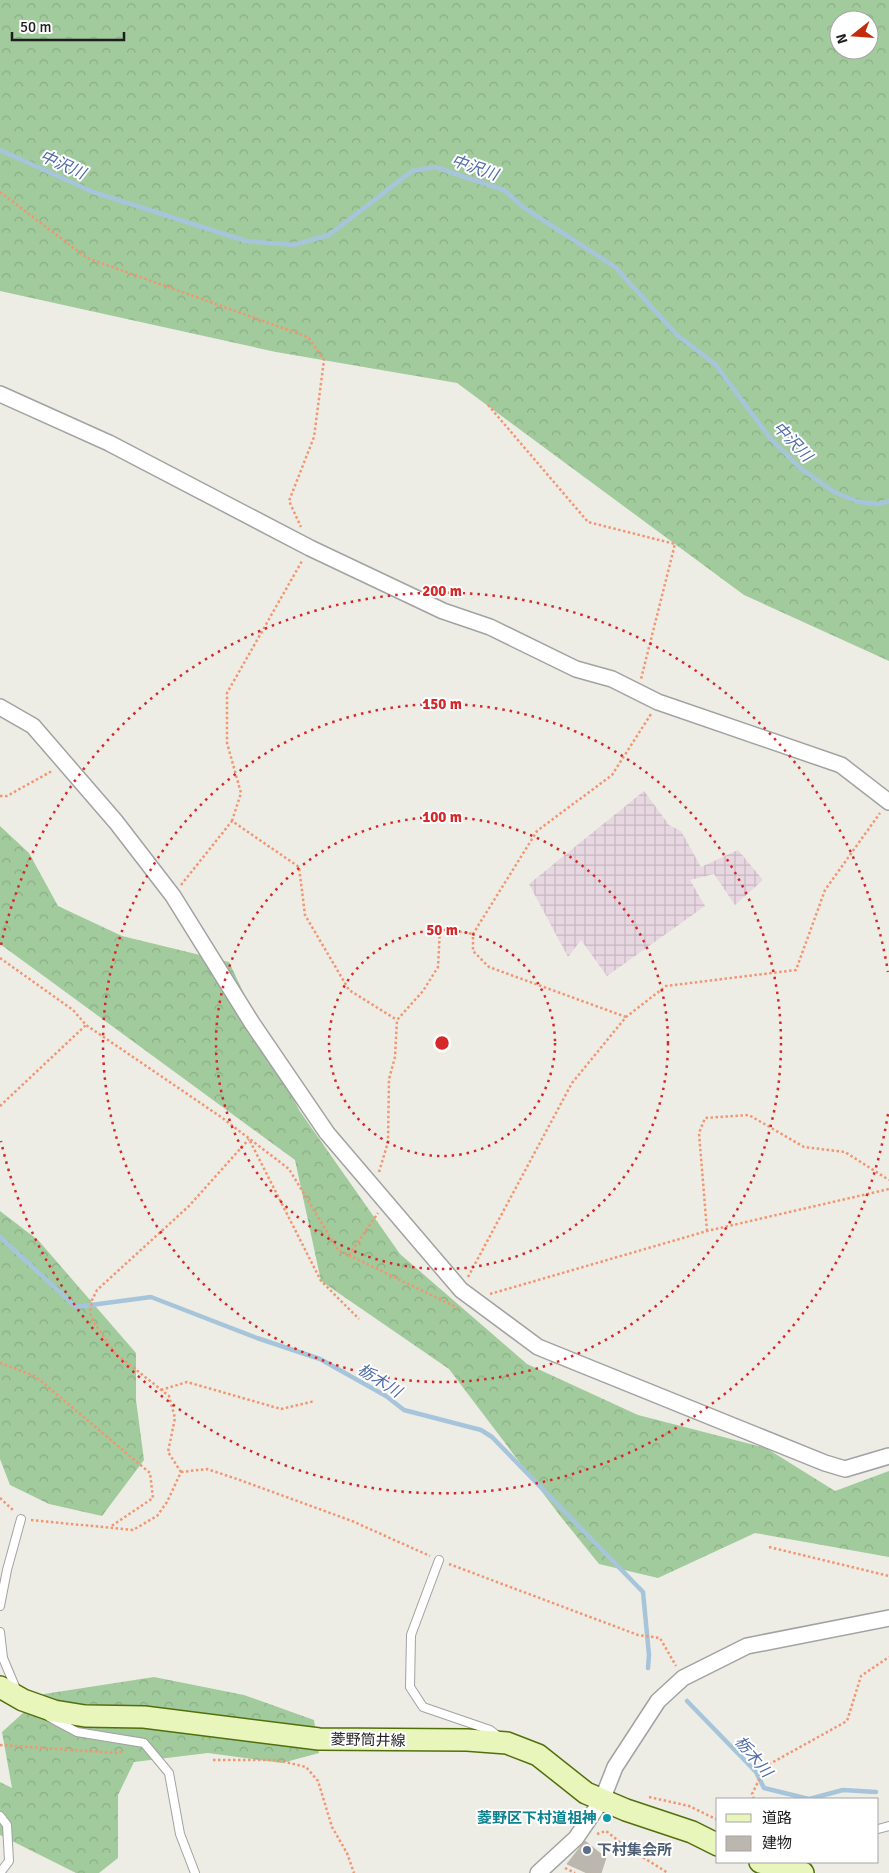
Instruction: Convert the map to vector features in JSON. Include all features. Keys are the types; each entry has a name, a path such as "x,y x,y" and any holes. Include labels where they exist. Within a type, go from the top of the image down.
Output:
{"main road":[{"name":"菱野筒井線","path":"0,1687 23,1700 54,1711 85,1716 144,1717 319,1739 468,1740 508,1744 538,1754 586,1793 692,1832 716,1844"},
{"path":"764,1863 803,1873"}],"street":[{"path":"0,394 108,443 310,548 443,611 490,627 576,669 612,679 658,702 840,765 888,802"},
{"path":"0,707 33,726 116,822 173,896 252,1023 327,1133 386,1201 465,1300 538,1347 825,1463 845,1469 889,1456"},
{"path":"538,1873 576,1838 602,1800 615,1767 658,1701 683,1678 747,1646 889,1618"}],"lane":[{"path":"0,1606 7,1570 21,1519"},
{"path":"440,1560 411,1635 410,1687 424,1707 490,1730 508,1744"},
{"path":"0,1632 3,1658 10,1678 23,1700 56,1722 77,1732 144,1744 169,1773 180,1834 195,1873"},
{"path":"0,1816 7,1825 9,1861 0,1873"}],"path":[{"path":"0,192 87,258 308,337 324,360 314,437 289,501 310,548 227,693 227,743 241,793 232,821 173,896"},
{"path":"488,405 588,522 675,544 637,692"},
{"path":"626,1017 489,967 473,951 473,934 537,831 612,775 658,702"},
{"path":"0,796 7,796 65,763"},
{"path":"465,1300 572,1084 626,1017 666,986 796,970 824,890 888,802"},
{"path":"232,821 299,867 305,915 349,990 397,1020"},
{"path":"374,1187 388,1142 389,1079 396,1057 397,1020 424,992 438,967 440,928 473,934"},
{"path":"0,958 73,1010 86,1024 222,1117 289,1168 338,1250 465,1300 707,1231 889,1189"},
{"path":"0,1106 86,1024"},
{"path":"707,1231 699,1133 705,1118 749,1116 804,1147 845,1152 889,1180"},
{"path":"249,1139 322,1281 359,1319"},
{"path":"181,1472 168,1452 175,1418 169,1396 116,1353 93,1321 90,1312 92,1300 98,1290 189,1206 249,1139"},
{"path":"349,1255 386,1201"},
{"path":"0,1363 35,1376 150,1473 153,1498 110,1527"},
{"path":"161,1390 187,1382 281,1409 315,1401"},
{"path":"181,1472 207,1469 237,1479 352,1521 440,1560 638,1635 660,1638 683,1678"},
{"path":"0,1498 21,1519 133,1530 157,1516 167,1502 181,1472"},
{"path":"769,1547 889,1576"},
{"path":"754,1798 752,1794 766,1766 847,1721 861,1676 889,1657"},
{"path":"0,1745 118,1753 144,1744"},
{"path":"213,1760 277,1760 282,1763 306,1767 318,1781 332,1827 348,1853 354,1873"},
{"path":"591,1836 606,1831 633,1852 668,1873"}],"shaded area":[{"path":"644,791 669,825 681,831 701,867 738,850 763,880 735,905 714,874 690,880 705,906 607,976 581,940 568,957 529,884"}],"green space":[{"path":"0,0 889,0 889,661 744,595 457,383 276,352 0,291"},
{"path":"0,826 29,853 58,906 122,936 229,962 299,1110 400,1254 527,1364 638,1415 766,1448 835,1491 889,1471 889,1557 755,1533 658,1578 599,1564 449,1369 321,1281 295,1160 0,944"},
{"path":"0,1211 38,1240 136,1353 136,1400 144,1460 102,1516 49,1504 10,1485 0,1459"},
{"path":"154,1677 244,1695 314,1720 319,1753 282,1763 208,1753 134,1762 118,1795 118,1858 99,1873 76,1873 0,1835 0,1782 12,1788 2,1732 44,1694"}],"building":[{"name":"下村集会所","path":"585,1841 606,1858 601,1873 587,1873 567,1864"}],"waterway":[{"name":"中沢川","path":"0,150 93,192 246,241 294,245 329,235 412,171 435,167 504,190 523,207 615,267 677,335 715,364 770,438 799,467 834,492 859,502 878,504 889,501"},
{"name":"栃木川","path":"0,1237 76,1307 151,1297 257,1338 320,1359 386,1396 404,1410 481,1430 492,1437 643,1592 649,1655 648,1668"},
{"name":"栃木川","path":"687,1701 756,1772 764,1788 805,1798"},
{"name":"栃木川","path":"813,1798 843,1790 876,1792"}],"place":[{"name":"菱野区下村道祖神","path":"607,1818"},
{"name":"下村集会所","path":"587,1850"}]}
